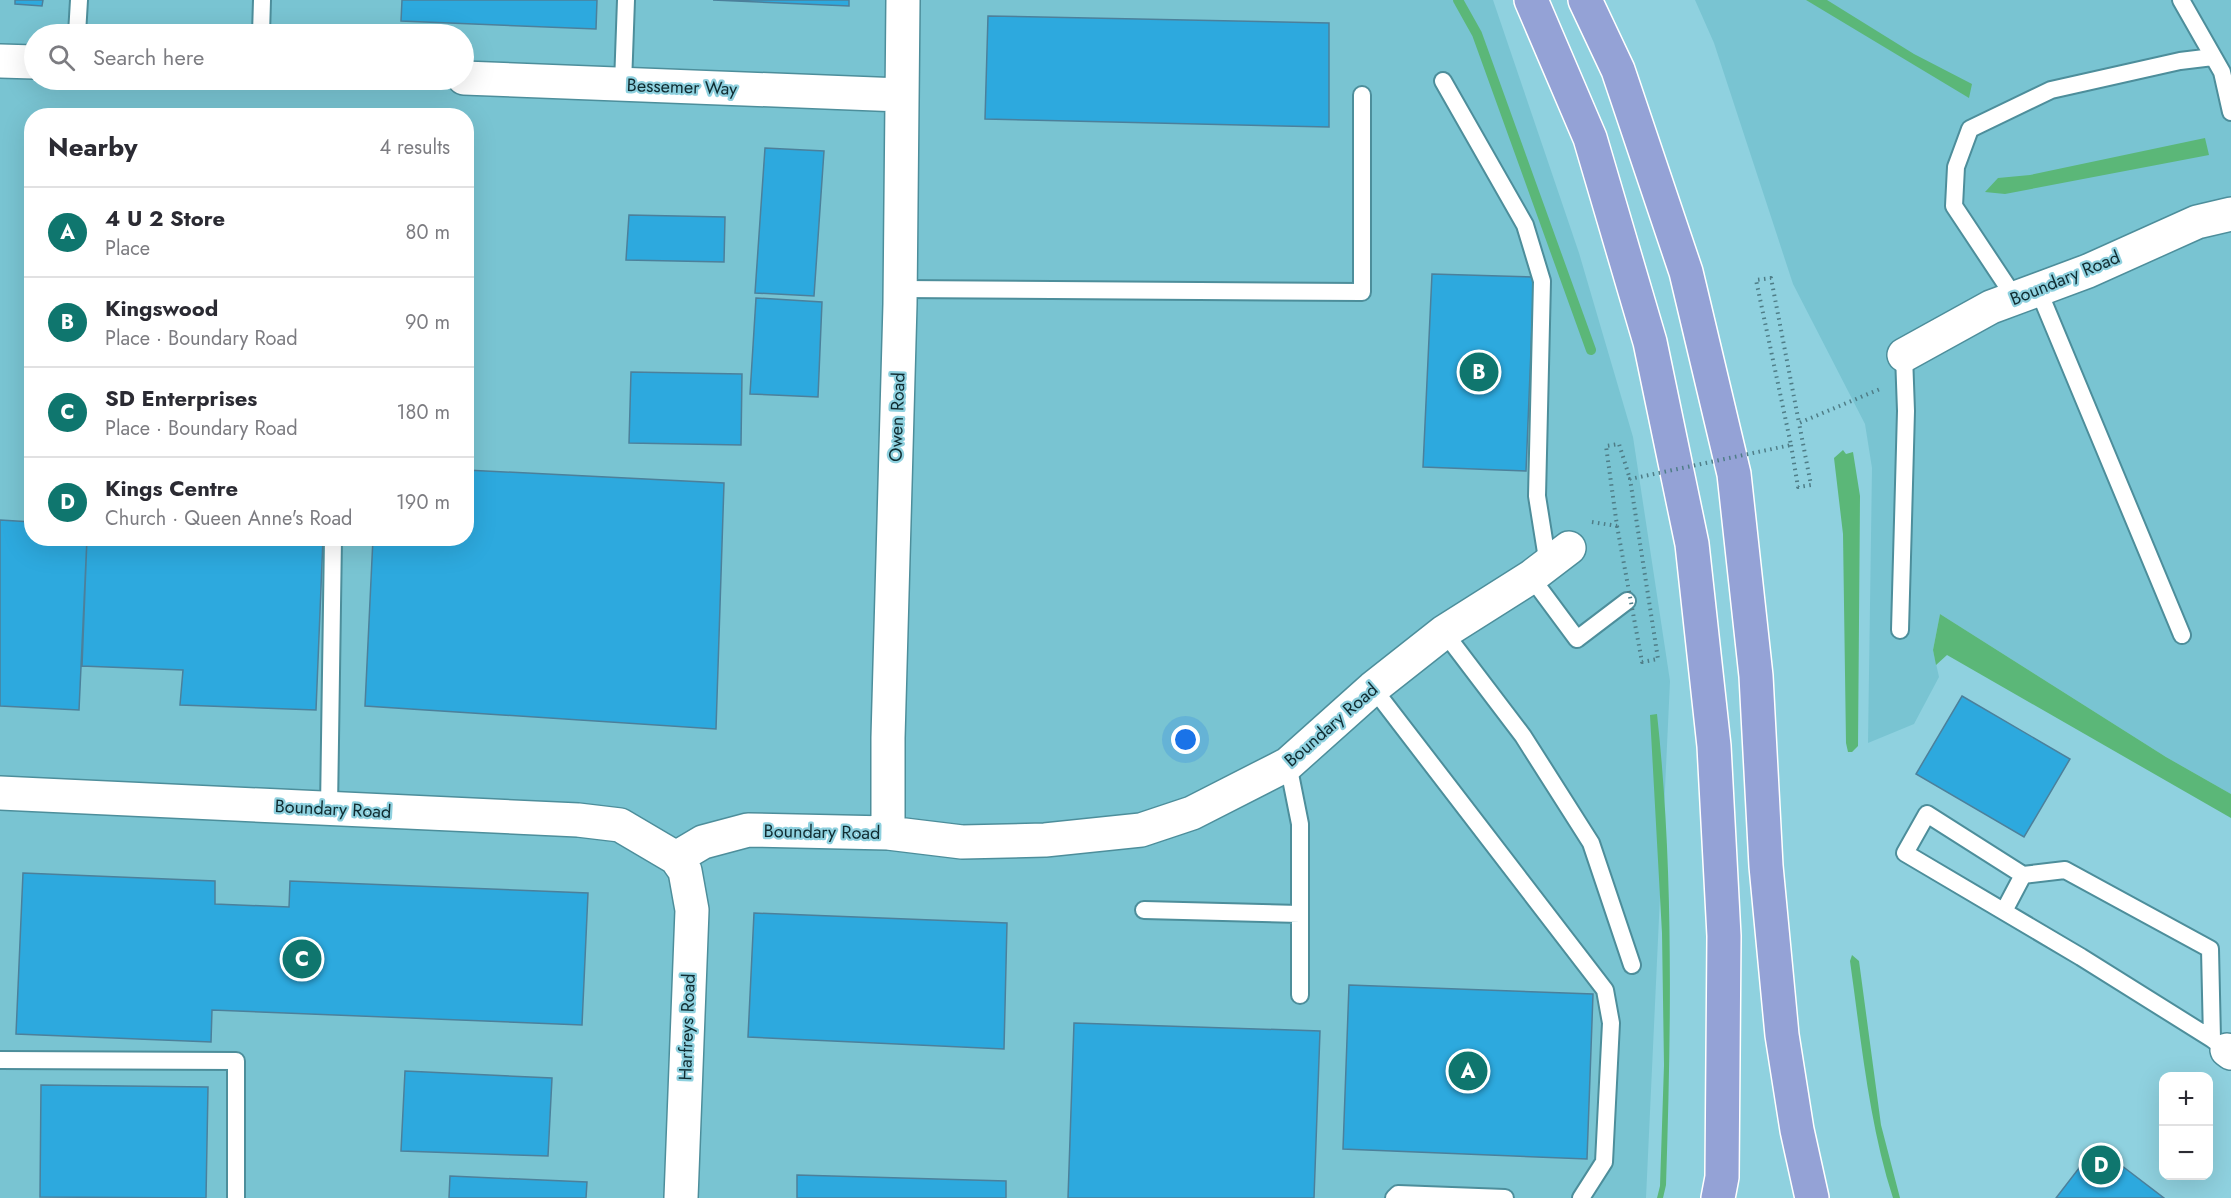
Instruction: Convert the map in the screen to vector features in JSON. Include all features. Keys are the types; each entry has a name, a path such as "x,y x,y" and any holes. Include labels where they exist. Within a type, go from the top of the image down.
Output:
{"highway":[{"path":"1531,0 1590,138 1650,342 1692,544 1714,746 1724,936 1722,1177 1718,1198"},
{"path":"1585,0 1618,70 1686,272 1734,474 1756,676 1766,866 1782,1035 1797,1130 1812,1198"}],"street":[{"name":"Owen Road","path":"888,833 888,738 902,181 903,0"},
{"path":"0,61 24,62"},
{"name":"Bessemer Way","path":"474,78 901,95"},
{"name":"Boundary Road","path":"1904,355 1990,307 2088,271 2197,222 2231,214"},
{"name":"Boundary Road","path":"0,793 578,820 620,825 676,858 703,842 748,830 888,833 962,842 1046,840 1141,830 1192,813 1288,764 1373,688 1444,632 1549,564"},
{"name":"Harfreys Road","path":"676,858 685,871 692,910 681,1198"}],"lane":[{"path":"77,24 78,0"},
{"path":"261,24 262,0"},
{"path":"623,84 626,0"},
{"path":"2181,0 2213,57 2226,71 2231,112"},
{"path":"2182,634 2027,294 1954,206 1956,167 1970,129 2051,90 2180,61 2213,57"},
{"path":"1443,81 1525,225 1542,281 1537,496 1549,564 1576,639 1627,601"},
{"path":"900,289 1362,292 1362,95"},
{"path":"1900,630 1906,411 1904,355"},
{"path":"329,808 333,546"},
{"path":"1444,632 1523,736 1591,843 1632,965"},
{"path":"1373,688 1605,990 1611,1023 1604,1162 1581,1198"},
{"path":"1288,764 1300,824 1300,995"},
{"path":"1927,814 2023,875 2065,870 2210,949 2223,1047 2004,911 1905,854 1927,814"},
{"path":"2004,911 2023,875"},
{"path":"1144,910 1300,914"},
{"path":"0,1060 236,1061 236,1198"},
{"path":"1394,1198 1398,1194 1505,1198"}],"path":[{"path":"1771,278 1811,484 1798,488 1791,445 1756,280 1771,278"},
{"path":"1799,423 1886,387 1904,355"},
{"path":"1619,444 1630,479 1658,659 1642,662 1617,526 1606,446 1619,444"},
{"path":"1630,479 1791,445"}],"shaded area":[{"path":"0,0 1493,0 1579,253 1633,437 1670,681 1646,1198 0,1198"},
{"path":"1695,0 2231,0 2231,794 2166,757 1940,614 1933,650 1939,677 1914,724 1868,743 1872,468 1865,424 1793,284 1714,43"},
{"path":"1806,0 1827,0 1914,54 1972,84 1969,98"},
{"path":"2205,138 2209,155 2005,194 1985,192 1998,178 2030,175"},
{"path":"1843,450 1846,454 1853,452 1860,496 1858,746 1852,752 1848,752 1846,743 1843,534 1834,458"},
{"path":"1940,614 2166,757 2231,794 2231,818 1947,655 1936,665 1933,650"},
{"path":"1657,714 1666,831 1670,949 1668,1126 1666,1185 1663,1198 1657,1198 1660,1186 1664,1065 1662,933 1650,715"},
{"path":"1852,955 1859,961 1881,1125 1900,1198 1893,1198 1872,1111 1850,961"}],"building":[{"path":"15,0 43,0 42,6 15,4"},
{"path":"402,0 597,0 596,29 401,21"},
{"path":"713,0 849,0 849,6"},
{"path":"988,16 1329,23 1329,127 985,119"},
{"path":"765,148 824,151 814,296 755,293"},
{"path":"629,215 725,217 724,262 626,260"},
{"path":"1432,274 1534,277 1526,471 1423,467"},
{"path":"756,298 822,302 818,397 750,394"},
{"path":"631,372 742,374 741,445 629,443"},
{"path":"474,470 724,483 716,729 365,706 373,546 474,546"},
{"path":"0,520 24,522 24,546 87,546 79,710 0,706"},
{"path":"87,546 323,546 316,710 180,705 183,670 82,666"},
{"path":"1962,696 2070,759 2024,837 1916,774"},
{"path":"23,873 215,881 215,904 289,907 290,881 588,893 582,1025 212,1010 211,1042 16,1034"},
{"path":"754,913 1007,923 1004,1049 748,1037"},
{"path":"1349,985 1593,994 1587,1159 1343,1149"},
{"path":"1074,1023 1320,1031 1314,1198 1068,1198"},
{"path":"405,1071 552,1078 548,1156 401,1151"},
{"path":"41,1085 208,1087 206,1198 40,1197"},
{"path":"2096,1146 2164,1198 2056,1198"},
{"path":"797,1175 1006,1181 1006,1198 797,1198"},
{"path":"450,1176 587,1182 586,1198 449,1198"}],"waterway":[{"path":"1458,0 1477,34 1591,350"}],"place":[{"name":"Kingswood","path":"1479,372"},
{"name":"SD Enterprises","path":"302,959"},
{"name":"4 U 2 Store","path":"1468,1071"},
{"name":"Kings Centre","path":"2101,1165"}]}
